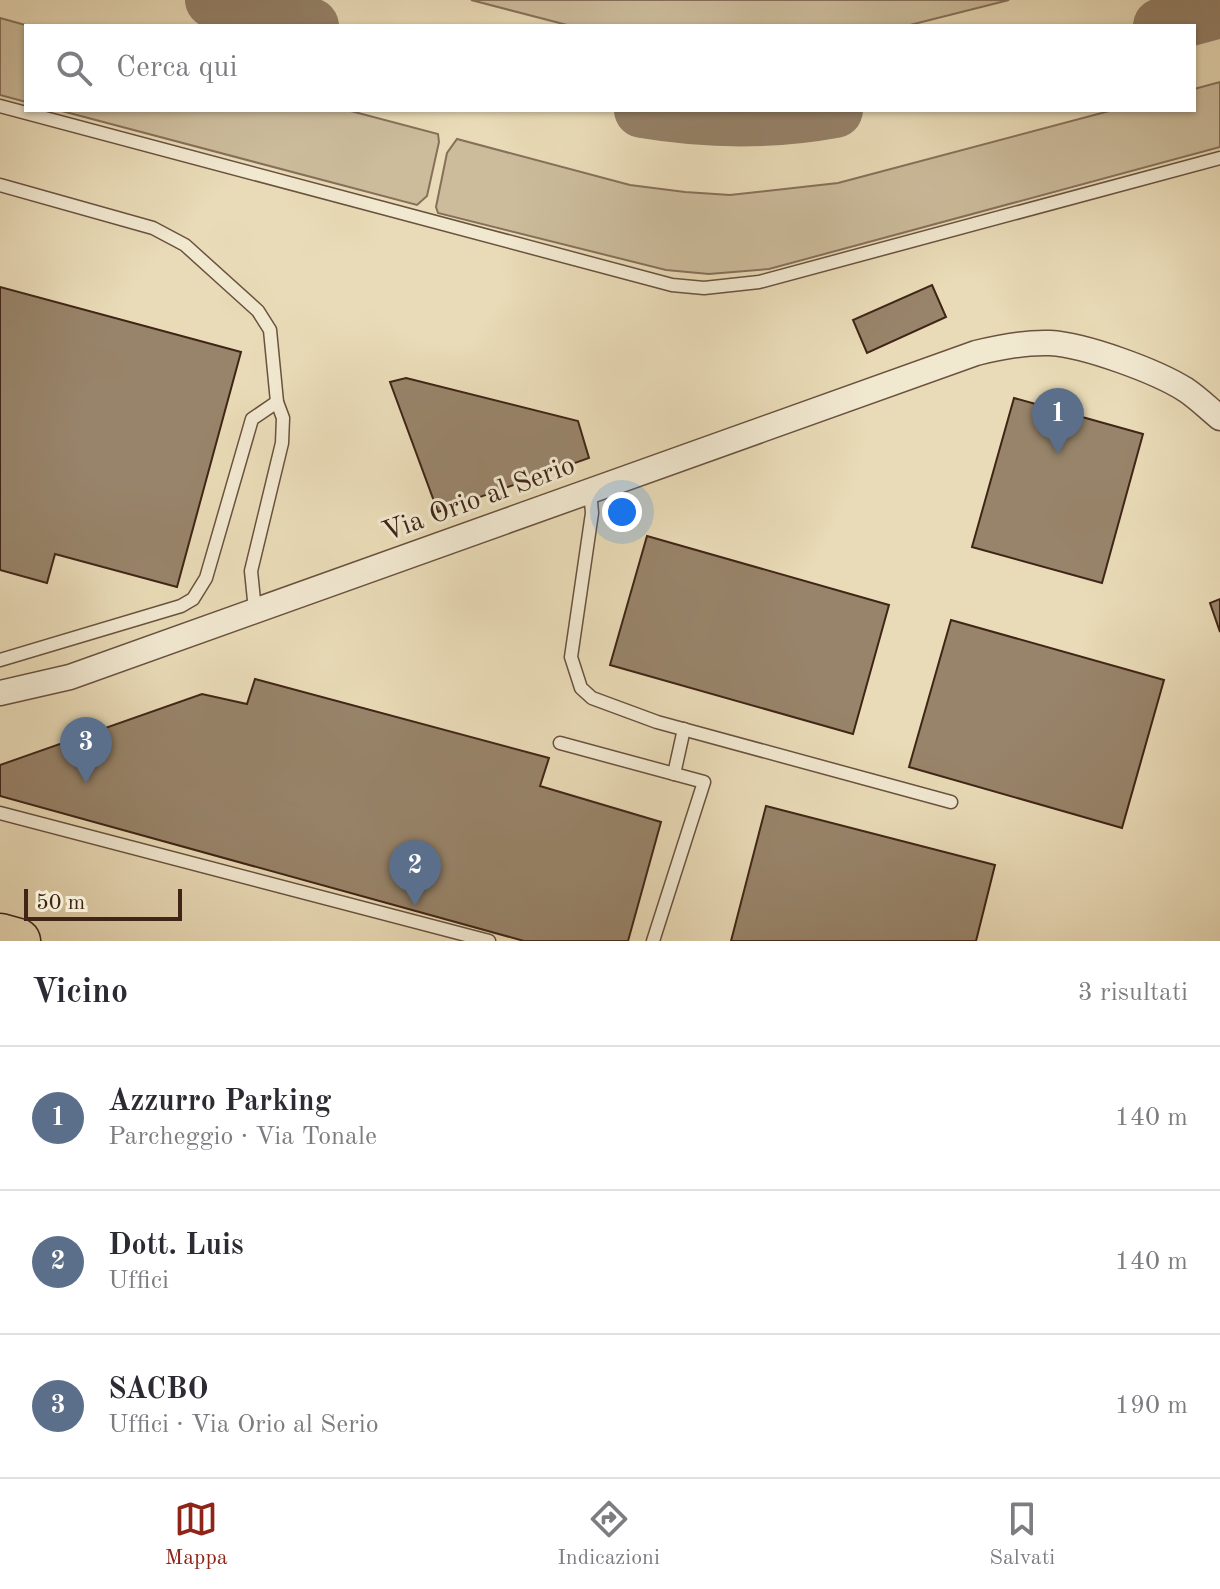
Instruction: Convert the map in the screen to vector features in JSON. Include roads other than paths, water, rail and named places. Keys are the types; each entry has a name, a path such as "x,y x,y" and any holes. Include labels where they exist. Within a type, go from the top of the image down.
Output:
{"highway":[{"path":"0,936 18,941"}],"street":[{"name":"Via Orio al Serio","path":"0,693 70,677 976,353 1022,344 1052,343 1084,350 1151,372 1186,390 1220,418"}],"lane":[{"path":"0,106 672,285 704,288 759,282 1220,158"},
{"path":"0,185 153,228 185,245 258,311 270,330 277,402 283,418 282,443 251,571 255,610"},
{"path":"0,660 181,606 193,599 206,578 252,419 277,402"},
{"path":"590,489 592,513 571,657 581,688 592,698 684,729 951,802"},
{"path":"674,774 684,729"},
{"path":"560,743 704,782 653,941"},
{"path":"0,813 139,852 212,867 489,941"}],"place":[{"name":"Azzurro Parking","path":"1058,454"},
{"name":"SACBO","path":"86,783"},
{"name":"Dott. Luis","path":"415,906"}]}
